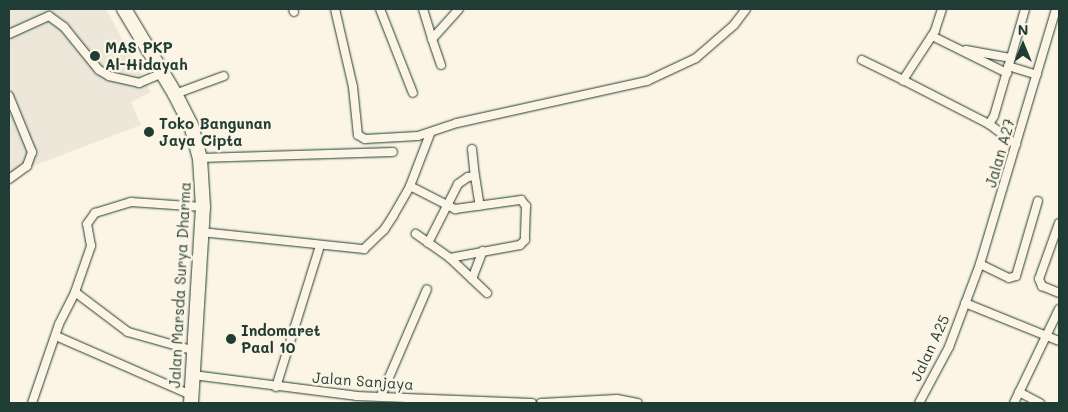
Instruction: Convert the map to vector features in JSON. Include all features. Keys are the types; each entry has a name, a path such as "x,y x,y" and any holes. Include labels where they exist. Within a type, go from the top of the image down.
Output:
{"highway":[{"name":"Jalan Marsda Surya Dharma","path":"124,9 175,94 190,125 200,158 203,207 191,399"}],"street":[{"path":"335,9 350,69 358,135 365,138 408,138 430,134 457,122 647,81 671,72 713,45 746,9"},
{"path":"380,9 413,93"},
{"path":"423,9 441,65"},
{"path":"432,38 459,9"},
{"path":"903,80 925,42 932,36 942,9"},
{"path":"989,124 1009,66 1025,9"},
{"name":"Jalan A27","path":"965,303 980,264 1056,9"},
{"path":"9,34 49,16 64,26 99,70 109,76 139,83 162,74"},
{"path":"932,36 957,49 1037,75"},
{"path":"957,49 1009,66"},
{"path":"862,60 989,124 1016,144"},
{"path":"175,94 224,76"},
{"path":"9,96 32,152 27,166 9,178"},
{"path":"201,232 320,246 360,249 368,246 384,230 410,186 430,134"},
{"path":"472,149 480,206"},
{"path":"200,158 393,152"},
{"path":"428,243 458,184 475,176"},
{"path":"410,186 458,210 521,200 526,206 524,243 450,258"},
{"path":"980,264 1009,278 1016,276 1038,201"},
{"path":"32,403 56,336 75,292 90,246 87,224 94,213 131,202 203,207"},
{"path":"1059,223 1039,279 1042,286 1059,294"},
{"path":"416,234 450,258 487,293"},
{"path":"276,387 320,246"},
{"path":"472,279 483,251"},
{"path":"381,396 427,289"},
{"path":"75,292 128,332 195,352"},
{"path":"965,303 1059,341"},
{"name":"Jalan A25","path":"919,403 949,347 965,303"},
{"path":"1014,403 1048,337 1059,308"},
{"path":"56,336 191,399"},
{"name":"Jalan Sanjaya","path":"193,375 276,387 381,396 532,403"},
{"path":"1019,392 1040,403"},
{"path":"541,403 638,403"}],"shaded area":[{"path":"9,9 106,9 151,92 131,102 141,125 9,175"}],"place":[{"name":"MAS PKP Al-Hidayah","path":"95,56"},
{"name":"Toko Bangunan Jaya Cipta","path":"149,132"},
{"name":"Indomaret Paal 10","path":"231,339"}]}
